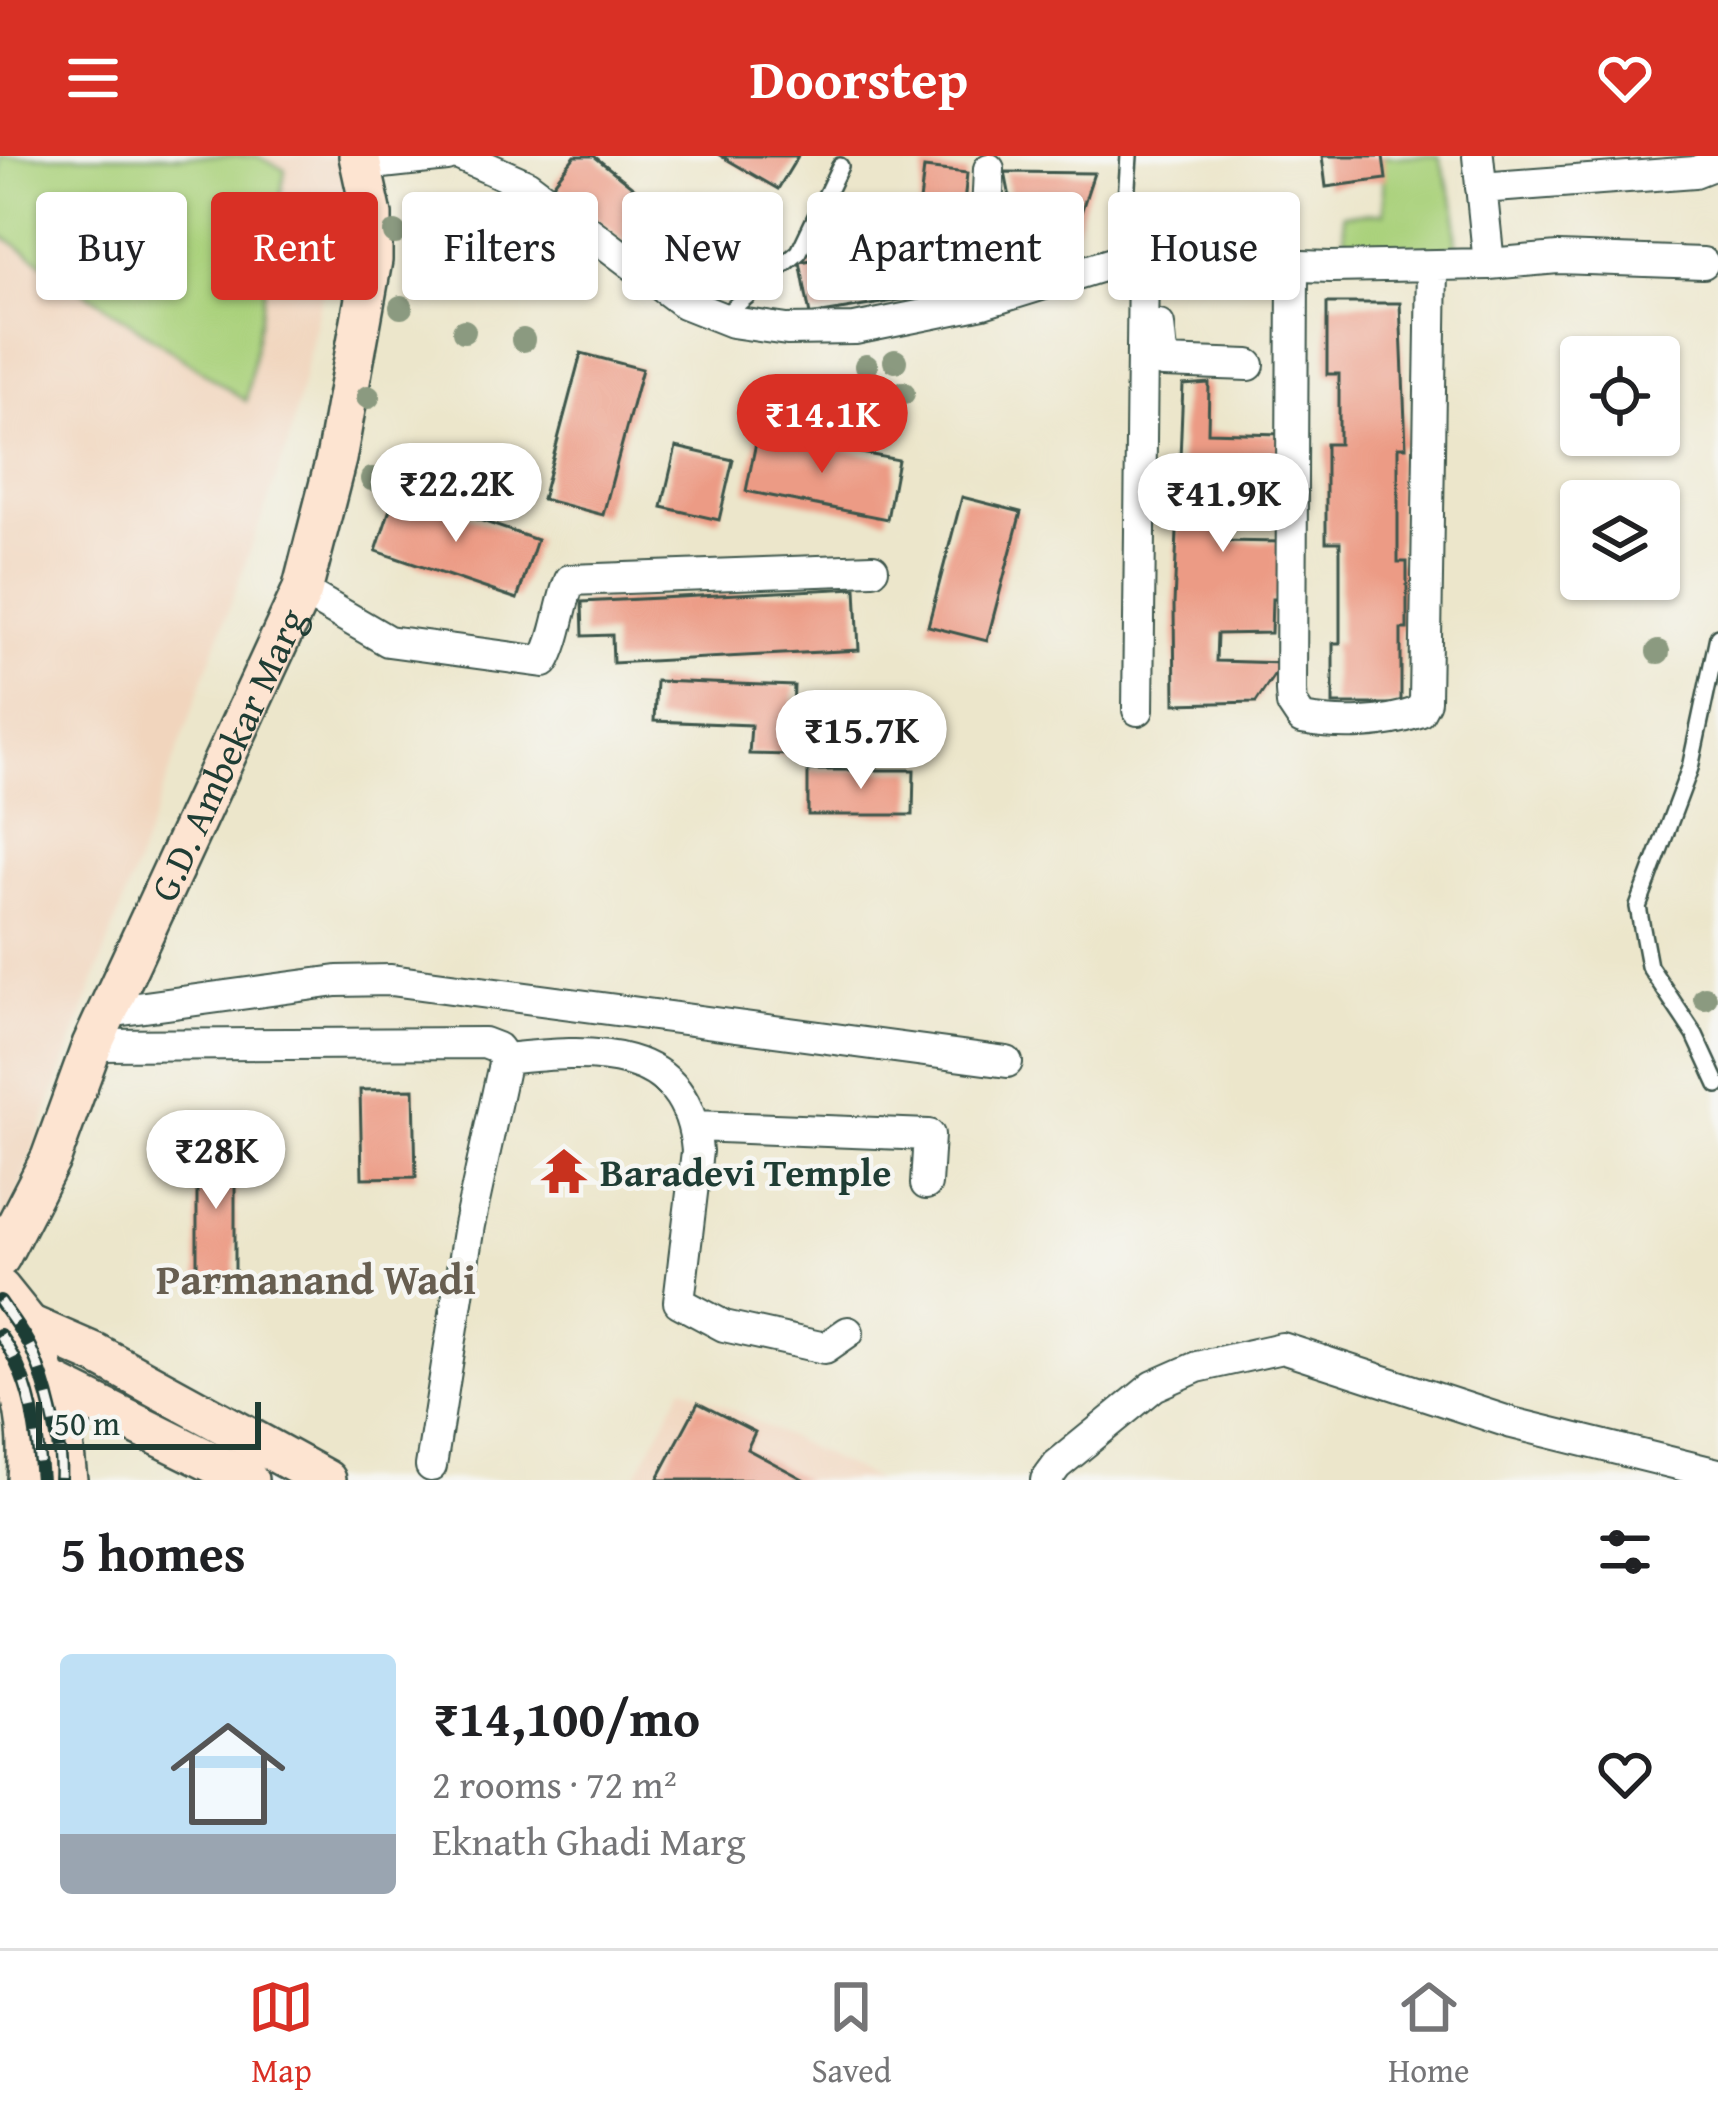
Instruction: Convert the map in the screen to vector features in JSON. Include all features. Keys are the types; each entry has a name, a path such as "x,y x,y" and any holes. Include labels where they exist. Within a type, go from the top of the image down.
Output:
{"main road":[{"name":"G.D. Ambekar Marg","path":"0,1257 51,1158 100,1029 302,591 336,459 372,260 372,215 361,161"},
{"path":"0,1289 14,1325 29,1455 27,1480"},
{"path":"14,1325 96,1354 326,1480"},
{"path":"19,1368 62,1424 67,1480"},
{"path":"19,1368 248,1480"}],"street":[{"path":"361,161 447,156"},
{"path":"461,156 527,185 684,303 721,318 787,330 855,329 1108,274"},
{"path":"1478,156 1489,264"},
{"path":"1481,188 1695,172 1718,163"},
{"path":"983,303 989,169"},
{"path":"1300,267 1432,266 1558,258 1703,263"},
{"path":"1293,300 1292,704 1303,719 1328,724 1399,719 1419,712 1425,701 1432,266"},
{"path":"1138,710 1151,349 1148,300"},
{"path":"1151,349 1168,364 1249,365"},
{"path":"302,591 388,641 544,662 555,641 558,612 570,580 873,569"},
{"path":"100,1029 337,981 391,980 1007,1062"},
{"path":"100,1029 484,1043 497,1048 505,1059 469,1225 431,1466"},
{"path":"505,1059 591,1053 637,1059 682,1094 695,1126 697,1151 679,1302 724,1326 825,1348 848,1332"},
{"path":"695,1126 929,1135 926,1184"},
{"path":"1046,1480 1154,1386 1197,1367 1282,1348 1512,1423 1718,1474"}],"lane":[{"path":"1129,156 1134,192"},
{"path":"721,318 799,252 840,166"},
{"path":"1718,636 1690,767 1638,907 1649,966 1695,1035 1718,1085"}],"shaded area":[{"path":"0,156 353,156 345,192 211,192 211,300 321,300 288,445 0,1243"},
{"path":"683,1386 876,1480 634,1480"}],"green space":[{"path":"0,156 257,156 285,170 281,192 211,192 211,300 263,300 246,401 97,300 187,300 187,192 36,192 36,258 0,234"},
{"path":"1382,156 1439,156 1456,210 1456,262 1346,259 1343,214 1384,213"}],"building":[{"path":"575,156 594,156 639,192 622,192 622,240 598,220 598,192 563,192 553,184"},
{"path":"721,156 798,156 778,189"},
{"path":"1322,156 1383,156 1386,179 1326,187"},
{"path":"924,168 967,173 965,192 921,192"},
{"path":"1005,172 1094,173 1084,203 1084,192 1009,192"},
{"path":"807,261 807,299 800,262"},
{"path":"807,300 900,300 810,315"},
{"path":"922,300 965,300 923,305"},
{"path":"1327,303 1400,303 1406,447 1398,447 1398,562 1407,562 1401,704 1333,704 1333,643 1340,643 1340,542 1326,542 1326,444 1339,444 1339,374 1327,374"},
{"path":"581,353 642,369 603,515 542,499"},
{"path":"1209,383 1208,432 1281,434 1279,520 1221,519 1220,541 1283,542 1282,599 1272,599 1271,633 1217,634 1216,661 1282,663 1256,702 1175,704 1183,385"},
{"path":"758,433 898,460 887,519 746,491"},
{"path":"676,447 733,460 719,520 662,507"},
{"path":"396,491 537,540 517,599 376,551"},
{"path":"962,497 1021,512 987,641 928,626"},
{"path":"856,588 859,650 613,663 612,635 583,636 582,602"},
{"path":"656,681 794,686 791,755 749,754 751,725 654,721"},
{"path":"808,770 914,770 913,815 808,815"},
{"path":"414,1089 416,1177 362,1178 360,1090"},
{"path":"197,1143 235,1143 235,1282 197,1282"},
{"path":"698,1403 755,1432 747,1449 805,1480 657,1480"}],"railway":[{"path":"0,1301 28,1343 42,1378 56,1432 60,1480"},
{"path":"0,1335 26,1387 41,1480"}],"place":[{"name":"Baradevi Temple","path":"564,1171"}],"district":[{"name":"Parmanand Wadi","path":"316,1278"}]}
